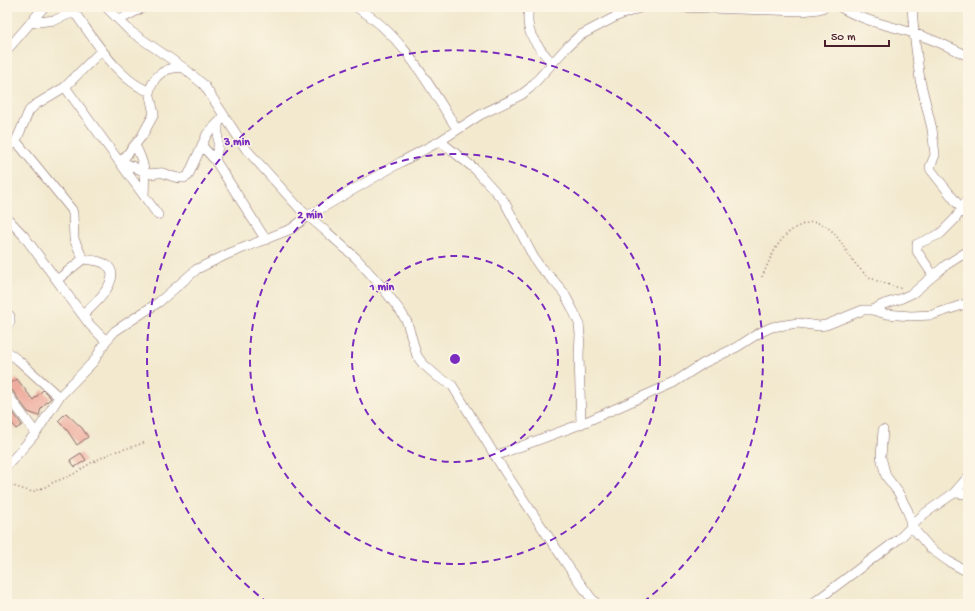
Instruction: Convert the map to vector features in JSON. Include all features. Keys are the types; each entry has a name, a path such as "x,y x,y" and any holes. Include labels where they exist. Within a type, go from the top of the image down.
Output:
{"street":[{"path":"7,50 44,7"},
{"path":"106,7 130,31 184,68 204,85 215,100 221,121 215,160"},
{"path":"119,20 144,7"},
{"path":"356,7 378,22 404,50 457,129"},
{"path":"529,7 527,17 528,28 536,43 552,63"},
{"path":"7,466 36,433 59,397 94,361 115,331 159,302 197,269 228,254 266,240 291,228 308,216 440,141 480,115 521,95 530,88 567,46 579,36 617,16 642,7"},
{"path":"677,7 802,11 824,7"},
{"path":"840,7 855,16 914,33 950,47 968,56"},
{"path":"912,7 920,80 932,129 934,146 935,155 930,167 932,173 968,217"},
{"path":"30,23 55,20 72,13 77,16 102,50 126,78 140,88 149,91"},
{"path":"7,150 16,141 29,111 35,105 65,87 102,50"},
{"path":"121,162 142,136 154,114 149,91 155,79 162,73 176,66 184,68"},
{"path":"65,87 121,162 158,215"},
{"path":"121,162 131,164 145,172 152,174 162,173 184,178 188,176 207,134 221,121"},
{"path":"221,121 301,210 356,258 383,288 407,322 417,356 431,372 452,385 495,456 572,572 591,598 598,604"},
{"path":"16,141 72,210 74,239 83,259"},
{"path":"440,141 475,169 504,201 534,258 569,302 579,323 581,424"},
{"path":"135,145 141,157 145,172 144,196"},
{"path":"202,146 215,160 266,240"},
{"path":"933,275 916,251 917,244 940,234 955,219 968,199"},
{"path":"7,218 24,236 99,336 106,342"},
{"path":"872,310 913,293 946,264 968,251"},
{"path":"57,280 83,259 104,263 110,268 112,279 98,302 83,315"},
{"path":"495,456 581,424 673,384 704,363 772,327 798,323 819,326 826,325 863,310 911,316 932,315 968,303"},
{"path":"7,313 10,316 10,322 7,326"},
{"path":"7,352 59,397"},
{"path":"7,394 36,433"},
{"path":"883,430 881,457 886,476 898,492 908,511 911,526 930,548 948,561 968,572"},
{"path":"812,604 900,538 924,514 954,494 968,477"},
{"path":"954,494 968,494"}],"path":[{"path":"762,277 773,253 787,232 808,222 817,222 825,225 839,239 846,252 863,273 875,280 913,293"},
{"path":"7,484 32,492 72,475 90,463 113,452 146,442"}],"building":[{"path":"17,379 33,400 43,390 51,398 41,408 39,416 28,412 12,390 7,388 7,386"},
{"path":"7,404 22,425 16,429 7,415"},
{"path":"66,413 82,428 88,437 77,445 67,430 58,421"},
{"path":"81,453 86,460 75,467 70,460"}]}
